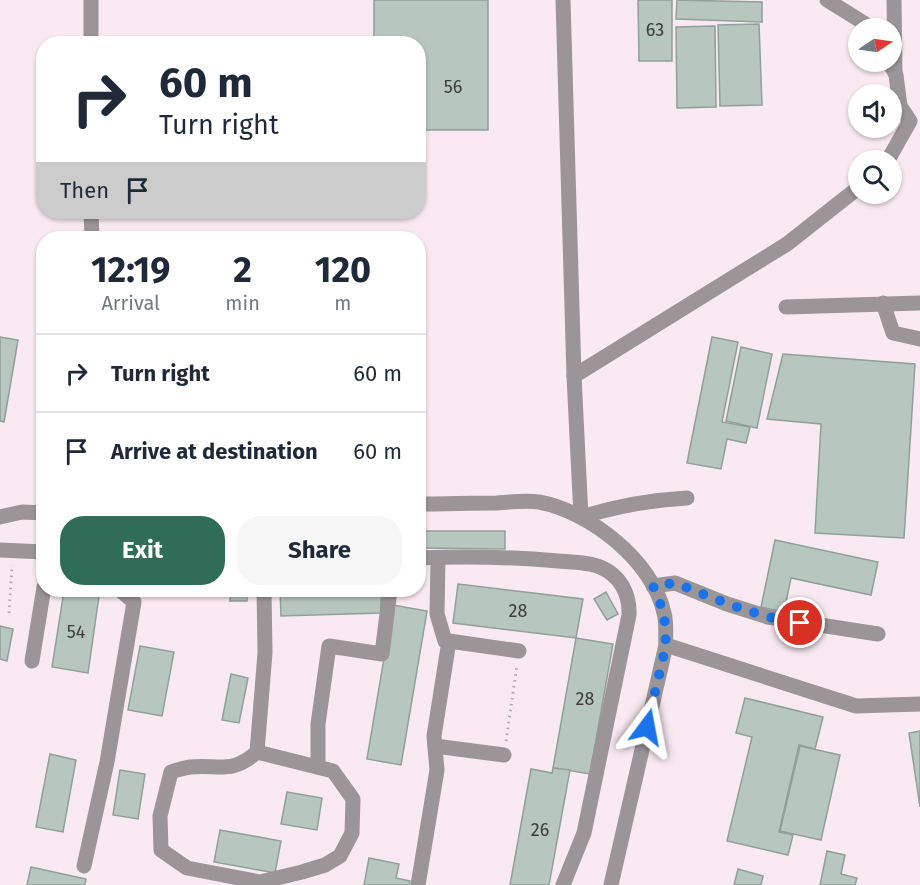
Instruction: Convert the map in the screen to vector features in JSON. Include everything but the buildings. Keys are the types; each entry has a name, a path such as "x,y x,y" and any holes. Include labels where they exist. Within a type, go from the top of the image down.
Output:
{"street":[{"path":"91,0 91,36"},
{"path":"563,0 574,376 581,517"},
{"path":"827,0 856,18"},
{"path":"893,18 894,0"},
{"path":"893,72 900,106 915,122 895,150"},
{"path":"574,376 786,244 848,196"},
{"path":"883,303 893,333 920,339"},
{"path":"786,307 920,303"},
{"path":"581,517 613,507 655,500 687,498"},
{"path":"426,504 536,502 558,507 581,517 623,548 640,565 653,586 664,613 666,645 611,885"},
{"path":"0,516 22,512 36,513"},
{"path":"7,551 36,554"},
{"path":"426,558 518,557 588,564 600,567 612,575 626,592 630,606 629,615 584,833 563,885"},
{"path":"438,558 437,614 446,641 519,651"},
{"path":"653,586 675,583 768,617 878,634"},
{"path":"32,661 42,597"},
{"path":"84,866 107,762 134,602 128,597"},
{"path":"256,752 333,771 353,799 352,833 340,856 325,865 260,882 187,868 161,850 160,816 171,772 190,767 220,768 244,763 256,752 265,653 264,597"},
{"path":"318,767 318,723 329,646 382,654 389,597"},
{"path":"418,885 437,770 434,736 449,641"},
{"path":"666,645 855,706 920,704"},
{"path":"435,746 504,755"}],"path":[{"path":"7,551 9,614"},
{"path":"504,755 519,651"}],"route":[{"path":"647,727 666,645 664,613 653,586 675,583 768,617 800,623"}]}
